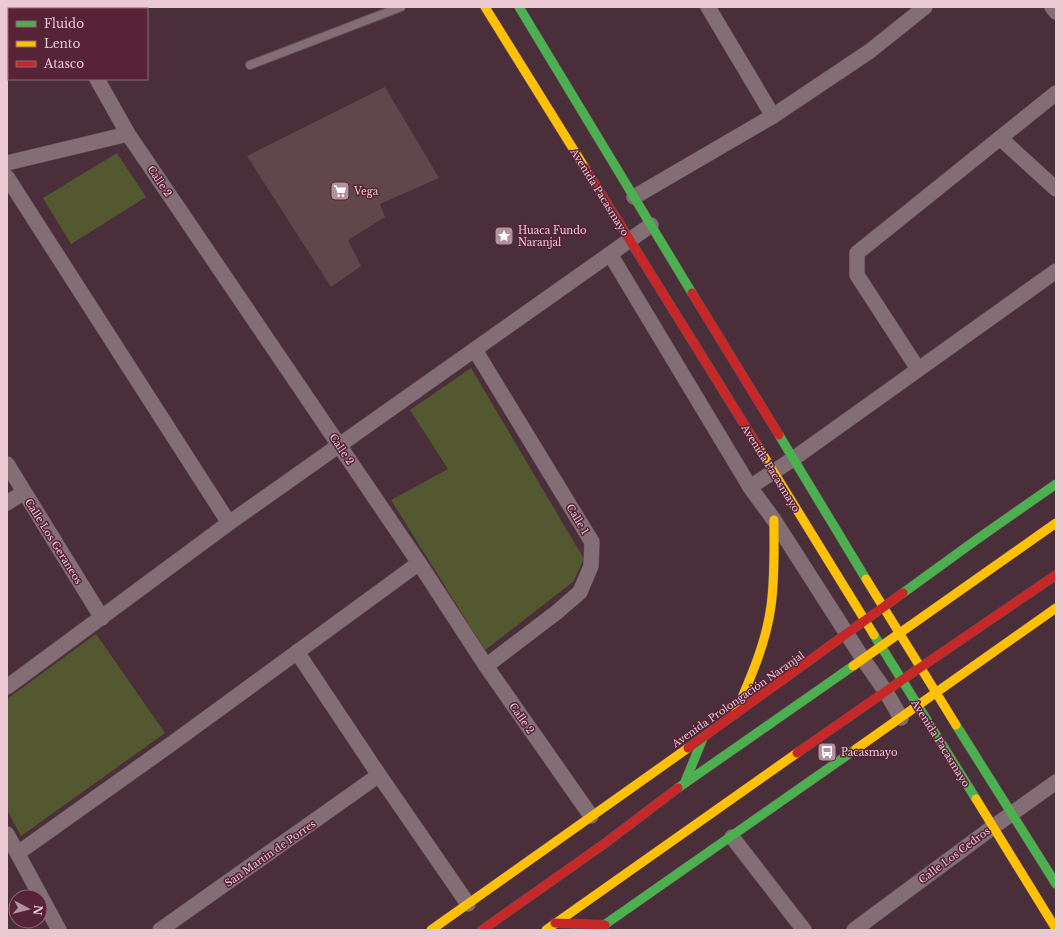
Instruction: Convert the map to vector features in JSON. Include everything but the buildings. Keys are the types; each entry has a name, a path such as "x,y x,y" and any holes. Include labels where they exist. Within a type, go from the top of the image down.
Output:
{"main road":[{"name":"Avenida Pacasmayo","path":"485,7 1056,929"},
{"path":"519,7 899,634 1056,884"},
{"name":"Avenida Prolongación Naranjal","path":"431,930 866,622 976,540 1056,484"},
{"path":"734,716 755,668 770,619 774,575 774,520"},
{"path":"482,930 604,844 685,782 1056,523"},
{"path":"546,930 902,680 1056,575"},
{"path":"555,923 601,927 936,694 1056,608"},
{"path":"685,782 703,738"}],"street":[{"path":"708,7 774,116"},
{"path":"634,197 774,116 870,51 925,7"},
{"path":"1052,7 1056,12"},
{"name":"Calle 2","path":"98,80 128,134 420,563 486,666 591,816"},
{"path":"918,369 857,275 858,253 1056,93"},
{"path":"7,163 128,134"},
{"path":"1000,138 1056,189"},
{"path":"7,178 229,523"},
{"path":"7,687 229,523 651,225"},
{"name":"Avenida Pacasmayo","path":"610,254 750,487 774,520 847,635 886,692 901,718"},
{"path":"750,487 793,459 1056,271"},
{"name":"Calle 1","path":"475,350 592,542 591,566 580,592 557,612 486,666"},
{"name":"Calle Los Geraneos","path":"7,464 102,618"},
{"path":"7,503 24,492"},
{"path":"18,853 420,563"},
{"path":"297,652 379,775 468,904"},
{"name":"San Martin de Porres","path":"160,930 379,775"},
{"name":"Calle Los Cedros","path":"854,930 1056,782"},
{"path":"7,834 59,930"},
{"path":"732,837 804,930"}],"lane":[{"path":"250,65 401,7"}],"green space":[{"path":"117,153 146,197 71,244 43,198"},
{"path":"471,368 584,559 573,582 485,650 391,500 448,469 410,410"},
{"path":"96,634 165,733 21,836 7,810 7,699"}],"traffic: fast":[{"path":"519,7 692,293"},
{"path":"779,435 866,579"},
{"path":"903,593 1056,484"},
{"path":"874,635 976,799"},
{"path":"678,788 853,666"},
{"path":"956,725 1056,884"},
{"path":"685,782 703,738"},
{"path":"597,930 856,749"}],"traffic: slow":[{"path":"485,7 585,168"},
{"path":"757,445 874,635"},
{"path":"735,714 757,661 769,620 773,585 774,520"},
{"path":"853,666 1056,523"},
{"path":"866,579 956,725"},
{"path":"856,749 1056,608"},
{"path":"431,930 688,748"},
{"path":"546,930 797,753"},
{"path":"976,799 1056,929"}],"traffic: jam":[{"path":"585,168 757,445"},
{"path":"692,293 779,435"},
{"path":"797,753 1056,575"},
{"path":"688,748 903,593"},
{"path":"482,930 604,844 678,788"},
{"path":"555,923 605,925"}],"place":[{"name":"Vega","path":"340,191"},
{"name":"Huaca Fundo Naranjal","path":"504,236"},
{"name":"Pacasmayo","path":"827,752"}]}
